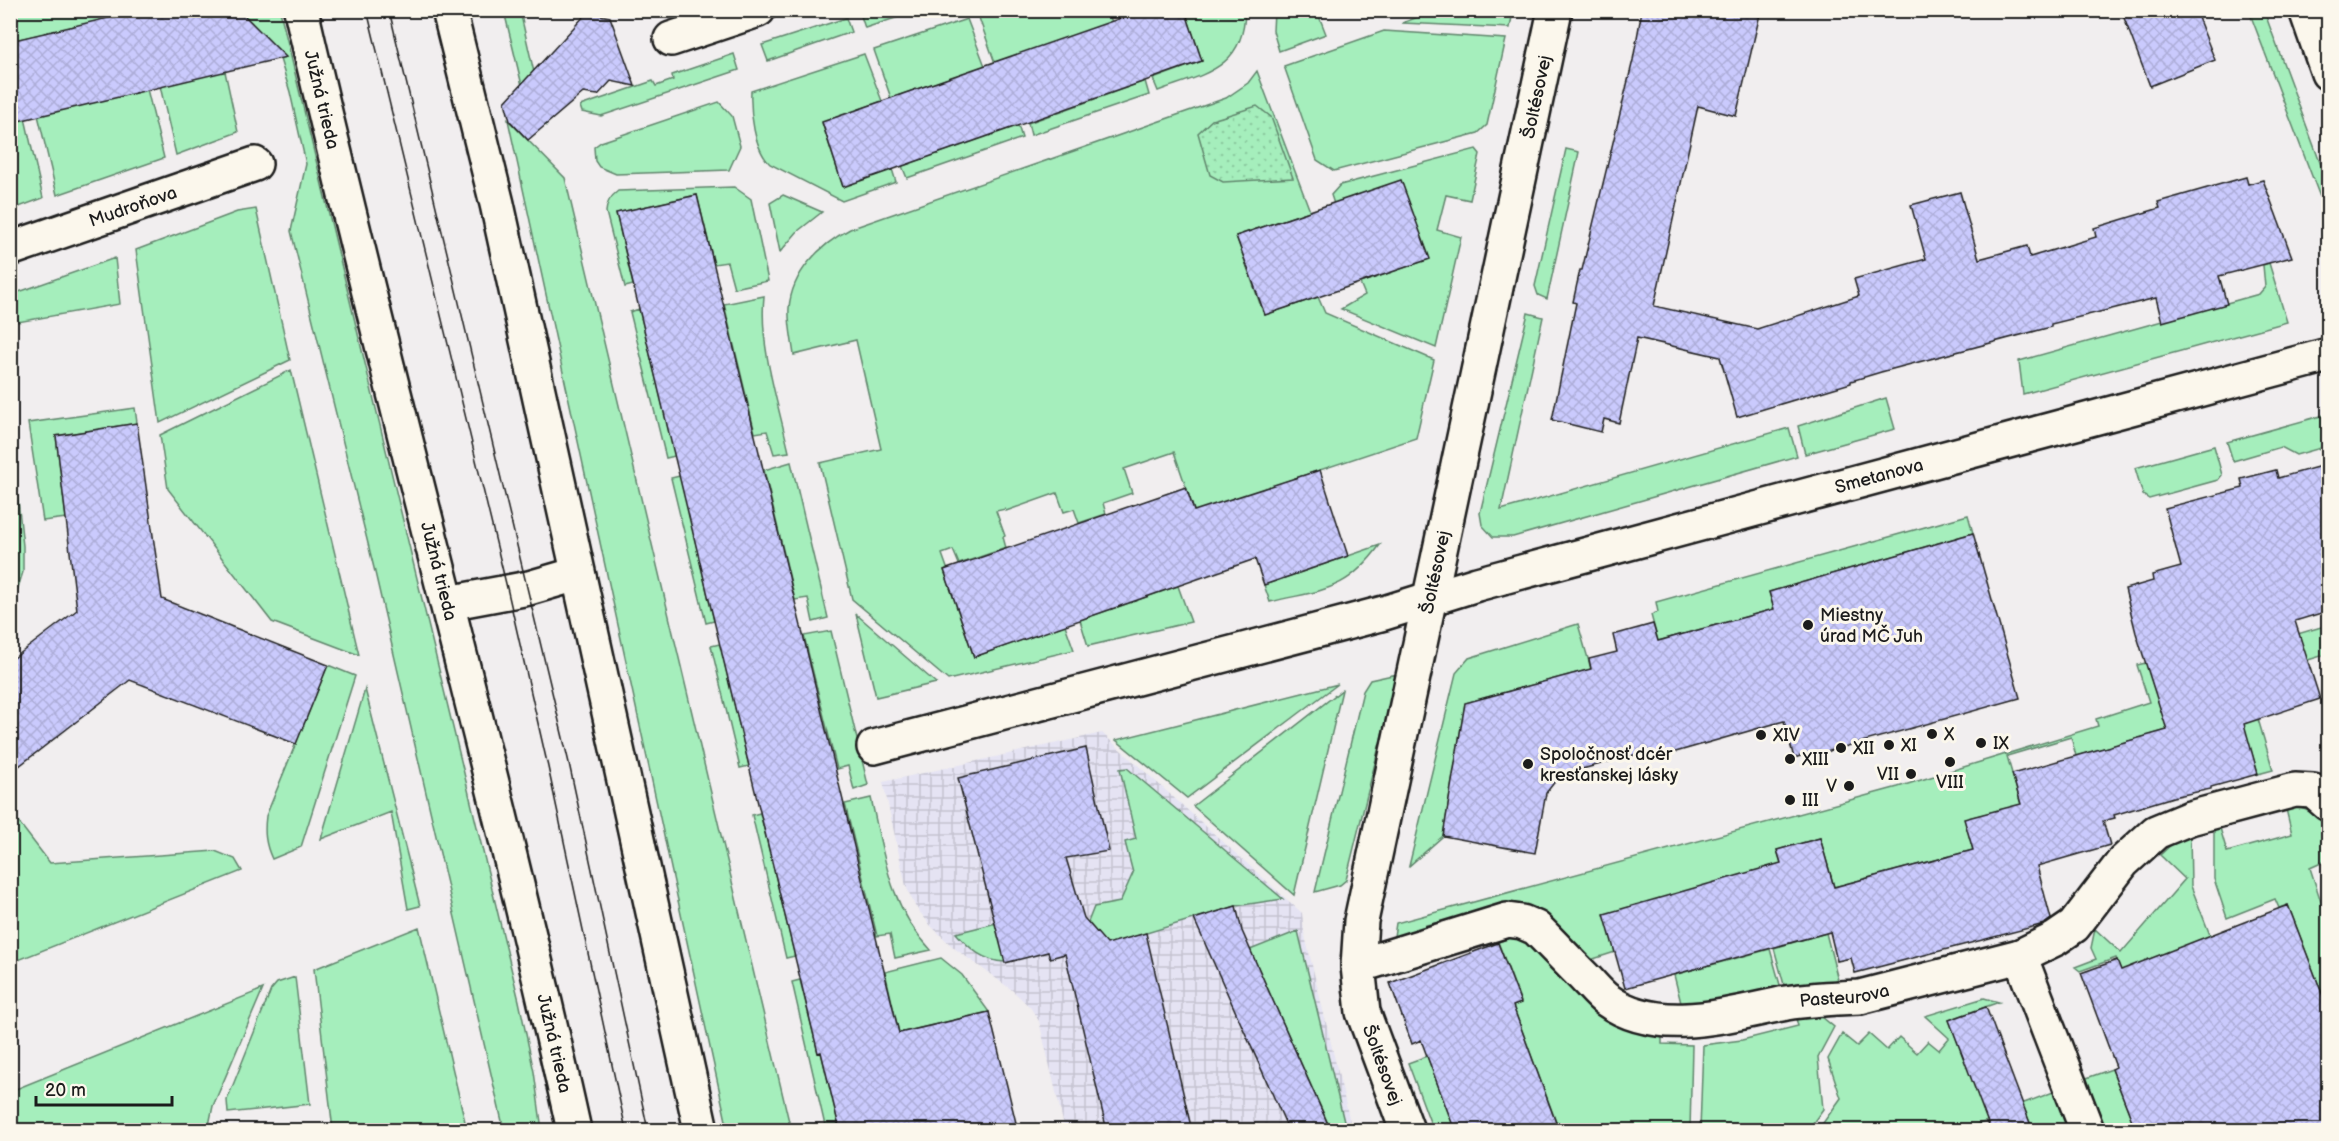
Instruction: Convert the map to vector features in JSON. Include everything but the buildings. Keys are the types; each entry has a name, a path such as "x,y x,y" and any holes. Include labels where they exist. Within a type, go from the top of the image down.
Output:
{"street":[{"name":"Južná trieda","path":"301,10 396,401 448,603 574,1131"},
{"path":"449,10 497,204 701,1131"},
{"path":"671,39 758,10"},
{"name":"Šoltésovej","path":"1407,1131 1363,1011 1358,966 1361,921 1555,10"},
{"path":"2306,10 2328,73"},
{"name":"Mudroňova","path":"10,249 255,164"},
{"name":"Smetanova","path":"874,747 1067,698 1429,600 1477,584 2328,355"},
{"path":"448,603 529,588 577,574"},
{"name":"Pasteurova","path":"1358,966 1507,920 1522,922 1536,928 1606,999 1621,1009 1643,1016 1699,1019 1727,1017 1787,1003 1860,997 2019,956 2055,939 2074,926 2123,862 2157,832 2190,818 2295,790 2321,798"},
{"path":"2019,956 2087,1131"}],"shaded area":[{"path":"1102,733 1302,913 1304,932 1352,1130 1065,1130 1039,1021 1030,1007 1012,990 954,948 931,926 915,906 906,886 883,782"}],"green space":[{"path":"11,10 142,11 11,41"},
{"path":"867,10 917,11 865,28 860,13"},
{"path":"992,10 1107,10 1112,22 995,63 978,15"},
{"path":"1426,10 1513,11 1510,28 1402,23 1426,14"},
{"path":"212,11 238,132 176,155 160,86"},
{"path":"241,11 280,11 519,1001 534,1072 542,1130 504,1130 374,568 291,231 306,164 290,92 277,49"},
{"path":"504,11 520,11 546,125 527,106"},
{"path":"1185,11 1245,11 1243,30 1237,46 1218,66 1205,74 1158,91 1153,79 1202,61"},
{"path":"1274,11 1317,11 1326,34 1279,51 1273,31"},
{"path":"2249,11 2264,11 2328,184 2328,218"},
{"path":"846,18 851,32 768,61 762,45"},
{"path":"967,19 985,66 891,98 874,50"},
{"path":"1384,31 1506,39 1487,125 1478,133 1334,171 1317,160 1284,66"},
{"path":"734,54 739,70 601,116 582,112 580,106 653,81 656,86 673,80 672,75"},
{"path":"864,54 882,101 822,123 843,186 892,169 896,182 842,201 770,164 760,149 754,130 751,91"},
{"path":"1257,71 1310,211 1236,236 1264,315 1318,297 1325,313 1434,360 1416,438 1233,499 1197,519 1174,452 1124,469 1132,493 1103,503 1106,514 1079,523 1074,509 1064,512 1057,493 1006,511 1005,509 996,511 1005,536 1003,537 1006,548 959,564 953,550 942,554 947,568 944,570 974,657 1065,625 1074,650 948,680 852,599 820,463 881,449 856,340 794,355 789,308 791,295 802,271 828,243 850,229 1226,98 1248,83"},
{"path":"1145,81 1149,95 1031,135 1028,123"},
{"path":"147,89 164,158 57,195 38,115"},
{"path":"719,102 732,116 740,146 729,170 616,174 599,167 595,161 594,147 601,142"},
{"path":"1257,106 1271,117 1293,178 1223,182 1210,175 1198,133 1212,120"},
{"path":"25,118 43,198 11,210 11,122"},
{"path":"508,120 565,178 791,1130 728,1130"},
{"path":"1018,125 1022,138 907,178 902,166"},
{"path":"1476,149 1480,154 1470,200 1446,195 1437,230 1461,237 1436,348 1341,309 1365,295 1360,283 1429,259 1401,181 1334,204 1331,195 1340,185"},
{"path":"1566,149 1579,152 1547,299 1538,295 1535,286"},
{"path":"734,187 751,199 768,281 734,288 727,262 714,264 697,195 616,213 633,285 625,287 606,212 609,200 615,193 618,191"},
{"path":"783,195 822,212 798,231 780,252 770,203"},
{"path":"256,209 290,360 160,423 136,250 237,212"},
{"path":"115,258 120,304 18,322 13,294"},
{"path":"2269,263 2287,322 2023,394 2019,361 2259,294 2265,287 2263,265"},
{"path":"764,296 764,335 767,354 789,452 774,454 767,431 755,433 724,304"},
{"path":"639,309 675,456 666,458 630,312"},
{"path":"1528,313 1543,317 1501,510 1789,428 1797,456 1513,537 1493,537 1482,525 1480,513"},
{"path":"291,370 359,655 272,622 168,489 160,435"},
{"path":"1886,398 1895,429 1805,454 1798,426"},
{"path":"135,408 137,423 56,436 66,518 43,521 28,423"},
{"path":"2328,414 2328,446 2296,455 2281,447 2233,461 2227,442"},
{"path":"10,427 23,546 23,572 17,591 11,600"},
{"path":"2214,446 2222,475 2218,480 2149,499 2143,495 2135,468"},
{"path":"791,462 828,618 813,622 808,598 795,600 764,470"},
{"path":"680,476 714,621 706,623 671,478"},
{"path":"1968,515 1973,533 1769,592 1774,609 1658,641 1651,615 1658,612 1656,602"},
{"path":"1380,545 1356,572 1344,581 1319,591 1270,602 1264,585"},
{"path":"1178,586 1191,622 1088,646 1080,620"},
{"path":"856,614 936,683 876,697"},
{"path":"1578,624 1591,669 1465,703 1443,836 1409,866 1456,673 1469,658"},
{"path":"2328,625 2328,654 2308,660 2309,663 2258,719 2273,770 2258,774 2239,710 2076,756 2071,737 2007,756 2030,836 2011,807 1965,819 1973,850 1834,887 1820,838 1777,850 1781,863 1615,952 1584,962 1485,912 1426,925 1428,934 1393,943 1396,923 1898,787 2098,726 2096,719 2149,702 2137,665 2146,663 2156,694 2227,655"},
{"path":"831,631 868,785 854,790 848,766 837,769 804,636"},
{"path":"720,644 749,766 740,768 711,646"},
{"path":"328,665 355,676 301,847 272,859 266,838 266,816"},
{"path":"1397,674 1346,880 1340,885 1315,892 1363,691 1370,680"},
{"path":"1338,684 1187,798 1116,740"},
{"path":"365,689 420,906 408,909 391,812 321,839"},
{"path":"1342,690 1294,895 1193,806"},
{"path":"1127,768 1283,899 1236,906 1107,945 1088,922 1094,907 1120,902 1133,873 1125,842 1136,839 1120,769"},
{"path":"871,798 885,860 897,898 917,933 931,950 895,958 890,934 877,936 845,804"},
{"path":"2285,805 2298,807 2316,815 2325,828 2327,837 2328,860 2310,868 2328,923 2328,1064 2262,1089 2152,1054 2116,958 2080,971 2075,967 2096,959 2091,948 2095,929 2121,953 2185,879 2160,855 2190,832 2191,886 2210,935 2322,994 2288,905 2279,908 2275,899 2227,918 2214,879 2214,823 2218,821 2227,852 2292,834"},
{"path":"10,811 50,863 215,851 235,859 242,871 11,963"},
{"path":"760,813 795,956 786,958 752,815"},
{"path":"1033,914 1005,962 984,957 966,944 956,933"},
{"path":"419,927 467,1130 333,1130 314,969"},
{"path":"1298,931 1346,1130 1331,1130 1250,950"},
{"path":"1826,933 1838,980 1786,992 1774,948"},
{"path":"1512,937 1528,941 1662,1035 1662,1044 1692,1045 1690,1130 1559,1130 1513,1006 1521,1002 1498,942"},
{"path":"1770,949 1782,992 1682,1007 1674,975"},
{"path":"941,958 962,975 989,1012 899,1033 885,972"},
{"path":"295,977 310,1104 228,1113 227,1100 271,990 277,983"},
{"path":"800,980 840,1130 826,1130 792,982"},
{"path":"263,989 213,1106 208,1130 11,1130 11,1091"},
{"path":"1984,998 1999,1002 1949,1020 1987,1117 2056,1091 2071,1130 2033,1130 2024,1108 1962,1130 1818,1130 1841,1098 1828,1059 1842,1034 1857,1046 1869,1034 1887,1050 1899,1037 1917,1053 1928,1041 1939,1050 1949,1038 1925,1016"},
{"path":"1816,1012 1834,1027 1818,1057 1823,1109 1808,1130 1700,1130 1703,1045 1742,1040 1798,1026 1795,1014"},
{"path":"1427,1056 1455,1130 1433,1130 1408,1063"},
{"path":"2112,1069 2136,1130 2101,1130 2081,1080"}],"tram line":[{"path":"367,10 508,592 626,1130"},
{"path":"389,10 569,763 648,1130"}],"place":[{"name":"Miestny úrad MČ Juh","path":"1808,625"},
{"name":"X","path":"1932,734"},
{"name":"XIV","path":"1761,735"},
{"name":"IX","path":"1981,743"},
{"name":"XI","path":"1889,745"},
{"name":"XII","path":"1841,748"},
{"name":"XIII","path":"1790,759"},
{"name":"VIII","path":"1950,762"},
{"name":"Spoločnosť dcér kresťanskej lásky","path":"1528,764"},
{"name":"VII","path":"1911,774"},
{"name":"V","path":"1849,786"},
{"name":"III","path":"1790,800"}]}
